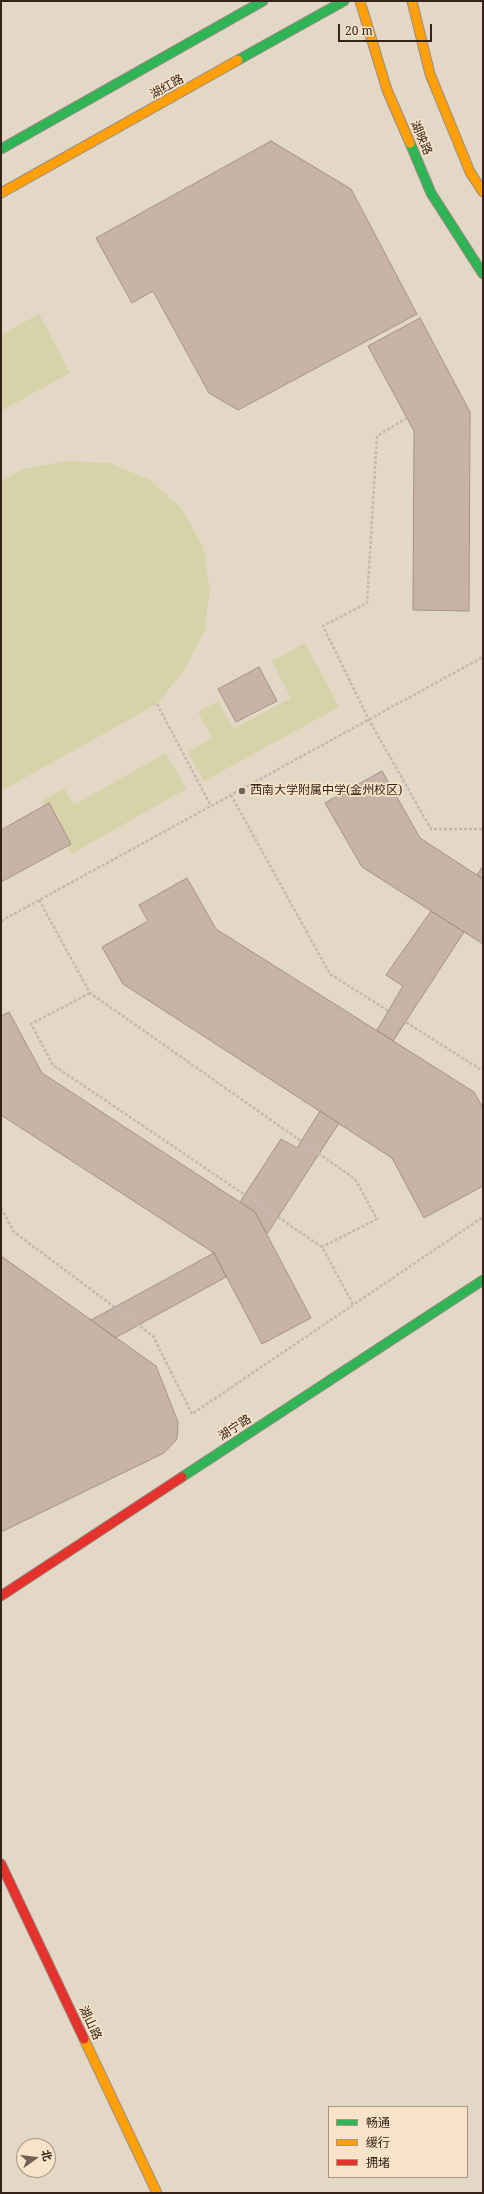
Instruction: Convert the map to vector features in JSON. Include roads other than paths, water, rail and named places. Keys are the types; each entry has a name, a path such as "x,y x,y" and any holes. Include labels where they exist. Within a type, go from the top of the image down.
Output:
{"main road":[{"path":"1,149 263,1"},
{"name":"湖红路","path":"1,193 344,1"},
{"name":"湖映路","path":"360,1 387,90 431,193 483,274"},
{"path":"412,1 430,74 470,172 483,192"},
{"name":"湖宁路","path":"1,1596 483,1280"},
{"name":"湖山路","path":"1,1864 156,2193"}],"place":[{"name":"西南大学附属中学(金州校区)","path":"242,791"}]}
